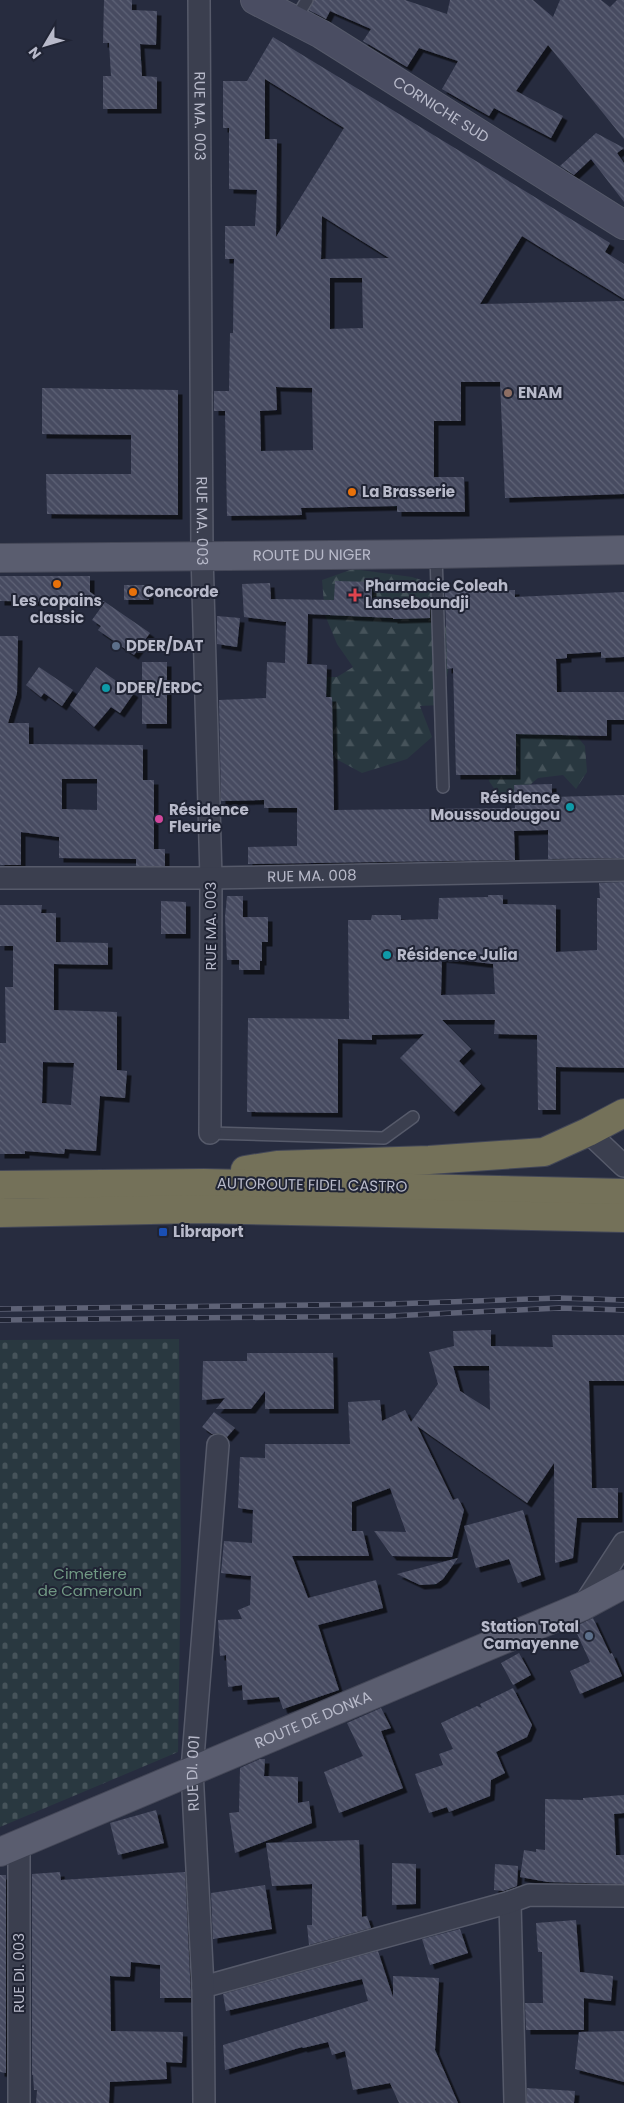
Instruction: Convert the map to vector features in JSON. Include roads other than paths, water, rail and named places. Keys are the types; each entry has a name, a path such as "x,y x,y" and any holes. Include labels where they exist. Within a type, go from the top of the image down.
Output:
{"highway":[{"path":"137,1184 277,1165 429,1160 544,1152 624,1113"},
{"name":"AUTOROUTE FIDEL CASTRO","path":"0,1185 204,1182 624,1193"},
{"name":"AUTOROUTE FIDEL CASTRO","path":"0,1213 200,1210 624,1218"}],"main road":[{"name":"CORNICHE SUD","path":"255,0 300,10 320,34 624,225"},
{"name":"ROUTE DU NIGER","path":"0,558 202,554 436,554 624,550"},
{"name":"ROUTE DE DONKA","path":"10,1848 583,1606 624,1584"}],"street":[{"name":"RUE MA. 003","path":"199,0 202,554 211,878 210,1133"},
{"name":"RUE MA. 008","path":"0,878 211,878 624,870"},
{"path":"588,1132 624,1166"},
{"name":"RUE DI. 001","path":"204,2103 203,1987 192,1770 218,1445"},
{"path":"583,1606 624,1542"},
{"name":"RUE DI. 003","path":"10,1848 19,2103"},
{"path":"203,1987 510,1902 529,1895 624,1896"},
{"path":"510,1902 515,2103"}],"lane":[{"path":"436,554 443,787"},
{"path":"210,1133 384,1138 413,1117"}],"railway":[{"path":"0,1309 392,1304 559,1298 624,1300"},
{"path":"0,1320 390,1316 559,1308 624,1310"}],"place":[{"name":"ENAM","path":"508,393"},
{"name":"La Brasserie","path":"352,492"},
{"name":"Les copains classic","path":"57,584"},
{"name":"Concorde","path":"133,592"},
{"name":"Pharmacie Coleah Lanseboundji","path":"355,595"},
{"name":"DDER/DAT","path":"116,646"},
{"name":"DDER/ERDC","path":"106,688"},
{"name":"Résidence Moussoudougou","path":"570,807"},
{"name":"Résidence Fleurie","path":"159,819"},
{"name":"Résidence Julia","path":"387,955"},
{"name":"Libraport","path":"163,1232"},
{"name":"Station Total Camayenne","path":"589,1636"}],"park label":[{"name":"Cimetiere de Cameroun","path":"90,1582"}]}
